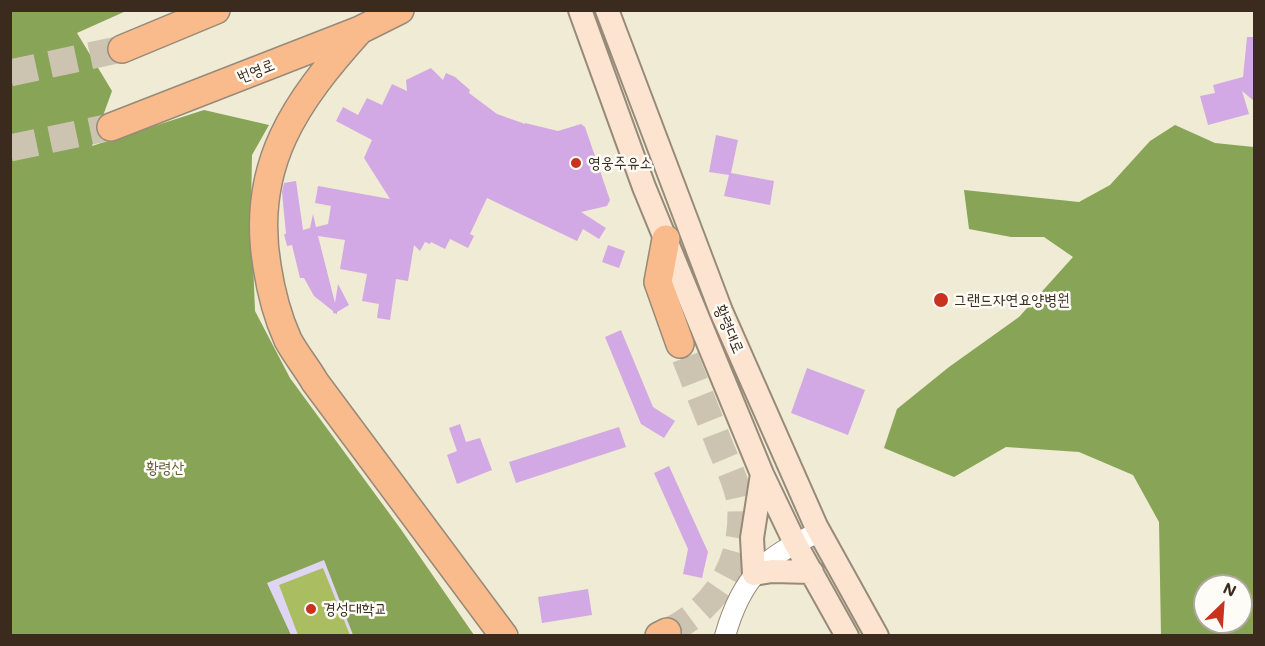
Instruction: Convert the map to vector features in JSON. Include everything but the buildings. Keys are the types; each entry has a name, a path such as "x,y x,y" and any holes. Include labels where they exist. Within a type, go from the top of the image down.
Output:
{"highway":[{"path":"122,49 216,10"},
{"name":"번영로","path":"111,127 360,30 400,10"},
{"path":"360,30 321,75 285,130 274,159 266,187 262,214 265,254 274,306 289,341 315,382 504,636"},
{"path":"666,239 658,282 680,344"},
{"path":"382,472 429,526 494,611 508,625 525,636"}],"main road":[{"name":"황령대로","path":"580,10 644,187 762,474 795,543 847,636"},
{"name":"황령대로","path":"607,10 721,311 819,532 877,636"},
{"path":"762,474 752,538 754,574 772,571 812,572"}],"street":[{"path":"725,636 738,600 754,574 779,552 819,532"}],"shaded area":[{"name":"경성대학교","path":"324,559 353,635 291,635 267,583"}],"green space":[{"name":"황령산","path":"10,11 126,11 77,33 112,91 92,146 204,110 269,125 252,155 251,210 255,311 290,378 400,528 474,635 353,635 324,560 267,583 291,635 11,635"},
{"path":"1175,125 1215,143 1254,147 1254,635 1161,635 1159,522 1133,475 1079,452 1006,447 954,477 884,448 897,409 949,367 1019,317 1073,257 1044,237 1011,237 969,229 964,190 1079,202 1110,185 1150,141"},
{"name":"경성대학교","path":"323,568 350,635 298,635 279,585"}],"tunnel":[{"path":"10,73 122,49"},
{"path":"10,148 111,127"},
{"path":"667,632 699,611 722,583 737,549 741,511 733,478 680,344"}],"place":[{"name":"영웅주유소","path":"576,163"},
{"name":"그랜드자연요양병원","path":"941,300"},
{"name":"경성대학교","path":"311,609"}]}
